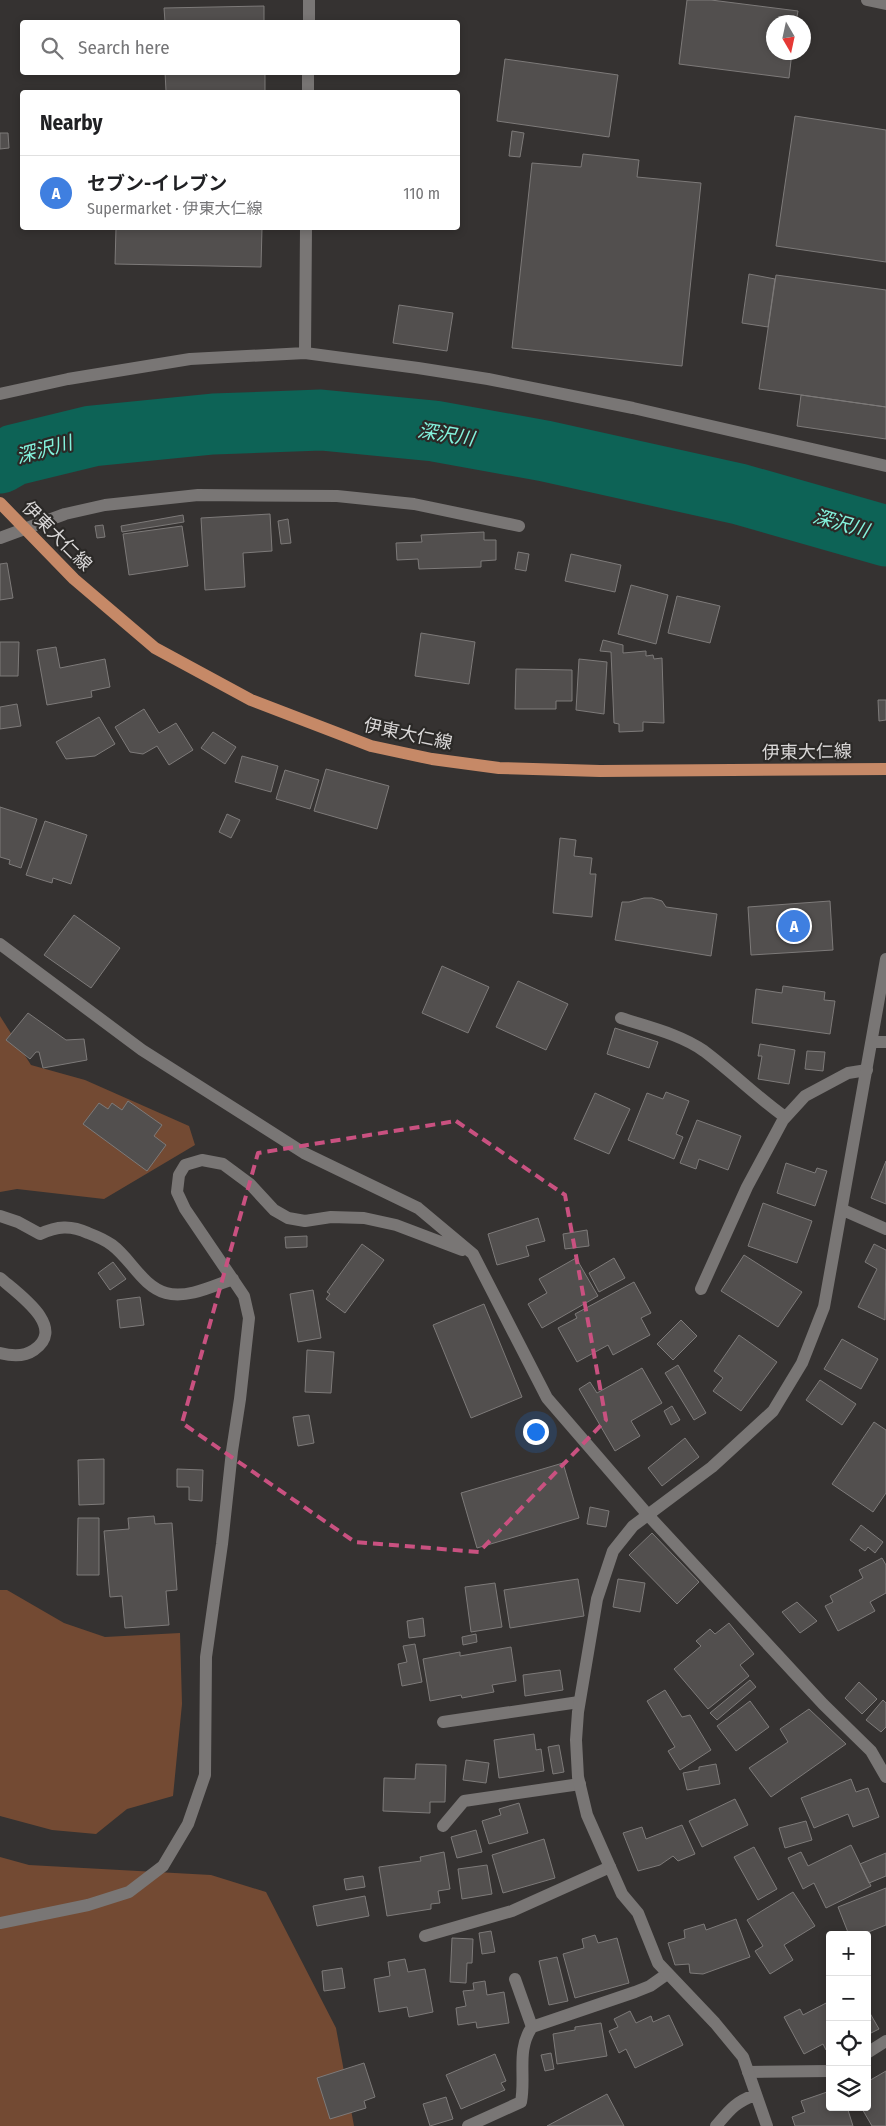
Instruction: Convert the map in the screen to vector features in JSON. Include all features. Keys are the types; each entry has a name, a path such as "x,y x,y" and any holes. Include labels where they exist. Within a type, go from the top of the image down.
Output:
{"main road":[{"name":"伊東大仁線","path":"0,503 74,579 155,648 251,700 371,746 432,759 499,768 600,771 886,769"}],"street":[{"path":"309,0 309,20"},
{"path":"867,0 886,4"},
{"path":"308,75 308,90"},
{"path":"305,353 306,230"},
{"path":"0,394 68,380 190,360 305,353 488,379 633,408 886,466"},
{"path":"0,538 66,514 106,505 198,495 337,496 414,504 519,526"},
{"path":"0,944 142,1050 304,1153 418,1208 472,1254 547,1398 648,1515 823,1704 871,1751 886,1777"},
{"path":"767,2126 755,2095 744,2057 715,2023 658,1964 638,1914 622,1894 610,1868 587,1815 580,1784 576,1740 579,1702 597,1598 613,1551 633,1526 712,1467 773,1411 802,1363 824,1307 843,1210 886,959"},
{"path":"621,1018 671,1034 702,1050 763,1101 786,1117"},
{"path":"872,1042 886,1042"},
{"path":"701,1289 747,1187 786,1117 805,1096 848,1073 867,1070"},
{"path":"0,1923 88,1906 130,1892 162,1866 188,1824 205,1774 206,1657 222,1544 249,1318 244,1296 185,1209 177,1192 178,1175 186,1165 202,1160 223,1164 250,1184 274,1210 288,1218 305,1221 331,1217 364,1218 396,1225 472,1254"},
{"path":"843,1210 886,1229"},
{"path":"0,1216 18,1222 40,1234 55,1227 79,1228 112,1246 149,1284 166,1293 187,1294 233,1279"},
{"path":"0,1278 37,1310 44,1324 44,1335 40,1346 26,1355 0,1353"},
{"path":"444,1722 579,1702"},
{"path":"443,1826 464,1800 580,1784"},
{"path":"425,1936 512,1911 610,1868"},
{"path":"468,2126 522,2102 523,2048 526,2034 532,2026 635,1992 650,1986 667,1974"},
{"path":"515,1979 532,2026"},
{"path":"871,2051 886,2042"},
{"path":"748,2072 826,2071"},
{"path":"716,2126 734,2105 741,2100 755,2095"}],"highlighted area":[{"path":"456,1121 565,1195 606,1420 479,1552 355,1542 182,1423 258,1153"}],"shaded area":[{"path":"0,1016 31,1065 85,1080 189,1126 195,1145 104,1199 17,1189 0,1192"},
{"path":"0,1590 7,1590 64,1623 105,1637 180,1633 182,1704 173,1796 127,1809 96,1834 52,1830 0,1816"},
{"path":"0,1857 29,1865 211,1875 266,1892 336,2028 354,2126 0,2126"}],"building":[{"path":"687,0 711,0 798,11 797,15 766,15 766,60 791,60 789,78 679,64"},
{"path":"264,6 264,20 165,20 164,8"},
{"path":"505,59 618,75 609,137 497,121"},
{"path":"165,75 265,75 265,90 166,90"},
{"path":"795,116 886,130 886,262 776,246"},
{"path":"512,131 524,133 520,157 509,156"},
{"path":"0,133 8,133 9,148 0,149"},
{"path":"583,154 639,160 637,177 701,183 682,366 512,348 532,163 581,167"},
{"path":"116,230 262,230 261,267 115,264"},
{"path":"749,274 775,279 768,327 742,323"},
{"path":"776,275 886,290 886,407 759,389"},
{"path":"399,305 453,313 447,351 393,343"},
{"path":"801,395 886,407 886,439 797,426"},
{"path":"270,514 272,551 243,553 245,587 205,590 201,518"},
{"path":"183,515 184,522 122,532 121,526"},
{"path":"288,519 291,543 281,544 278,521"},
{"path":"103,525 105,537 97,538 95,526"},
{"path":"182,526 188,566 129,575 123,534"},
{"path":"484,532 484,540 496,540 496,560 481,561 481,567 419,569 418,559 397,560 396,543 422,542 421,535"},
{"path":"518,552 529,554 526,571 515,569"},
{"path":"571,554 621,565 615,592 565,581"},
{"path":"7,563 13,598 0,600 0,564"},
{"path":"631,585 668,595 656,644 618,634"},
{"path":"677,596 720,606 710,643 668,633"},
{"path":"421,633 475,642 469,684 415,676"},
{"path":"603,640 623,645 623,653 646,651 646,656 653,655 654,659 662,658 664,723 643,722 643,731 619,732 619,724 614,723 611,652 600,651"},
{"path":"0,642 19,642 18,676 0,676"},
{"path":"56,647 60,668 105,659 110,687 91,691 92,697 47,705 37,650"},
{"path":"579,659 607,662 604,714 576,710"},
{"path":"516,669 572,670 572,701 556,701 556,709 515,709"},
{"path":"878,700 886,700 886,720 879,721"},
{"path":"17,704 21,726 0,729 0,707"},
{"path":"144,709 159,733 176,723 193,750 169,765 157,746 143,754 130,752 115,727"},
{"path":"99,717 115,744 95,756 66,759 56,742"},
{"path":"213,732 236,747 225,764 201,748"},
{"path":"242,756 278,766 271,792 235,782"},
{"path":"326,769 389,786 377,829 314,811"},
{"path":"285,770 319,780 310,809 276,799"},
{"path":"0,807 37,819 21,868 9,864 10,860 0,857"},
{"path":"227,814 240,820 231,838 219,832"},
{"path":"45,821 87,835 71,884 53,878 52,883 26,875"},
{"path":"560,838 576,840 574,856 592,858 590,874 596,874 592,917 553,913"},
{"path":"644,898 662,901 666,907 717,914 711,956 615,940 622,902"},
{"path":"830,901 833,950 751,955 748,907"},
{"path":"74,915 120,948 91,988 44,955"},
{"path":"442,966 489,987 468,1033 422,1013"},
{"path":"518,981 568,1004 546,1050 496,1027"},
{"path":"783,986 825,992 824,1000 835,1001 830,1034 752,1023 756,989 782,993"},
{"path":"28,1013 66,1040 84,1039 87,1060 43,1068 39,1052 36,1052 30,1059 6,1040"},
{"path":"615,1028 658,1042 649,1068 607,1054"},
{"path":"760,1044 795,1050 789,1084 758,1079 762,1056 758,1056"},
{"path":"807,1051 825,1052 823,1071 805,1069"},
{"path":"666,1092 689,1101 676,1134 683,1137 674,1159 628,1140 647,1093 663,1099"},
{"path":"595,1093 630,1109 609,1154 574,1139"},
{"path":"128,1101 162,1125 154,1136 166,1145 147,1171 83,1124 99,1103 108,1109 112,1103 122,1110"},
{"path":"697,1120 741,1136 728,1170 699,1159 696,1169 680,1163"},
{"path":"886,1161 886,1204 871,1198"},
{"path":"786,1163 815,1173 817,1168 827,1171 815,1206 777,1193"},
{"path":"763,1203 812,1221 797,1263 748,1246"},
{"path":"538,1218 545,1241 526,1246 529,1256 497,1265 488,1234"},
{"path":"587,1230 589,1246 565,1249 563,1234"},
{"path":"307,1236 307,1247 286,1248 285,1237"},
{"path":"362,1244 384,1260 345,1313 326,1299 330,1294 327,1292"},
{"path":"874,1244 886,1250 885,1320 858,1307 877,1269 865,1262"},
{"path":"744,1255 802,1292 778,1327 721,1291"},
{"path":"576,1258 598,1296 542,1328 528,1304 547,1293 539,1279"},
{"path":"614,1258 625,1278 599,1292 589,1273"},
{"path":"113,1262 126,1279 110,1290 98,1273"},
{"path":"634,1282 651,1313 641,1318 650,1335 613,1355 608,1345 577,1362 558,1328 577,1318 575,1314"},
{"path":"313,1290 321,1338 298,1342 290,1294"},
{"path":"140,1297 144,1325 120,1328 117,1300"},
{"path":"484,1304 522,1397 471,1418 433,1325"},
{"path":"681,1320 697,1336 673,1360 657,1344"},
{"path":"739,1335 777,1362 741,1411 713,1391 723,1378 714,1371"},
{"path":"842,1339 878,1359 861,1389 824,1369"},
{"path":"307,1350 334,1352 331,1393 305,1392"},
{"path":"678,1365 706,1413 694,1420 665,1373"},
{"path":"642,1368 662,1403 631,1421 640,1436 615,1451 579,1389 590,1382 597,1393"},
{"path":"820,1380 856,1404 842,1425 806,1400"},
{"path":"672,1406 680,1420 671,1425 664,1411"},
{"path":"309,1415 314,1443 298,1446 293,1417"},
{"path":"874,1422 886,1430 886,1493 873,1512 832,1484"},
{"path":"685,1438 699,1457 662,1486 648,1468"},
{"path":"104,1459 104,1504 79,1505 78,1460"},
{"path":"563,1463 579,1518 477,1548 461,1493"},
{"path":"177,1469 203,1470 202,1501 189,1500 189,1487 177,1487"},
{"path":"590,1507 609,1511 606,1527 587,1524"},
{"path":"154,1516 155,1524 172,1523 177,1590 166,1591 169,1625 125,1628 122,1596 110,1597 104,1531 129,1529 128,1518"},
{"path":"78,1518 99,1518 99,1575 77,1575"},
{"path":"861,1525 883,1542 875,1553 868,1547 865,1551 850,1540"},
{"path":"652,1533 699,1582 677,1604 629,1555"},
{"path":"882,1558 886,1565 886,1593 870,1602 875,1611 838,1631 825,1606 833,1602 830,1596 863,1578 859,1570"},
{"path":"578,1579 584,1616 510,1628 504,1590"},
{"path":"618,1579 645,1583 640,1612 613,1607"},
{"path":"495,1583 502,1627 471,1632 465,1587"},
{"path":"797,1602 817,1621 800,1633 782,1612"},
{"path":"423,1618 425,1636 409,1638 407,1621"},
{"path":"729,1623 754,1654 740,1665 749,1676 708,1709 674,1669 701,1646 696,1641 710,1629 715,1634"},
{"path":"476,1634 477,1642 463,1645 462,1637"},
{"path":"415,1644 422,1682 402,1686 398,1664 407,1662 403,1646"},
{"path":"511,1647 516,1681 492,1685 494,1692 462,1698 461,1695 430,1701 423,1659 460,1652 460,1656"},
{"path":"560,1670 563,1690 525,1696 523,1675"},
{"path":"750,1680 756,1687 717,1720 710,1713"},
{"path":"859,1682 877,1699 862,1714 845,1698"},
{"path":"665,1690 682,1717 690,1715 711,1750 680,1770 668,1751 675,1747 647,1701"},
{"path":"883,1700 886,1703 886,1727 881,1732 866,1720"},
{"path":"750,1701 769,1727 736,1751 717,1726"},
{"path":"809,1709 846,1744 771,1797 749,1768 788,1742 780,1729"},
{"path":"534,1734 536,1750 541,1749 544,1771 499,1778 494,1740"},
{"path":"559,1745 564,1772 553,1774 548,1747"},
{"path":"466,1760 489,1763 486,1783 463,1780"},
{"path":"416,1764 446,1765 445,1802 430,1802 430,1813 383,1811 384,1778 415,1779"},
{"path":"716,1764 720,1784 687,1790 683,1773 699,1770 699,1767"},
{"path":"851,1779 856,1792 868,1788 879,1817 853,1827 848,1814 814,1828 801,1798"},
{"path":"735,1799 748,1825 702,1847 689,1821"},
{"path":"519,1803 528,1833 489,1844 482,1821 501,1815 499,1809"},
{"path":"806,1821 812,1840 785,1848 779,1828"},
{"path":"682,1825 695,1854 678,1861 673,1856 660,1865 638,1871 623,1833 642,1827 646,1839"},
{"path":"476,1830 482,1852 457,1858 451,1837"},
{"path":"544,1839 555,1878 503,1893 492,1855"},
{"path":"851,1845 871,1886 826,1908 814,1883 803,1889 788,1858 801,1852 808,1866"},
{"path":"754,1847 777,1889 758,1900 734,1857"},
{"path":"444,1852 450,1889 438,1891 440,1903 431,1904 431,1909 387,1916 379,1867 421,1861 420,1857"},
{"path":"886,1853 886,1876 869,1883 860,1864"},
{"path":"487,1865 492,1894 462,1899 458,1869"},
{"path":"363,1876 365,1887 346,1890 344,1879"},
{"path":"886,1888 886,1925 871,1931 847,1931 838,1907"},
{"path":"793,1892 815,1926 784,1945 793,1960 770,1974 755,1951 763,1946 747,1920"},
{"path":"365,1896 369,1916 317,1926 313,1906"},
{"path":"736,1919 750,1957 703,1974 690,1973 689,1964 675,1965 668,1943 685,1938 684,1930 704,1924 706,1930"},
{"path":"491,1931 495,1952 482,1954 479,1933"},
{"path":"595,1935 598,1943 617,1938 629,1983 575,1998 563,1954 584,1948 582,1939"},
{"path":"452,1938 473,1939 472,1963 467,1963 466,1983 450,1982"},
{"path":"557,1957 568,2001 549,2005 539,1961"},
{"path":"405,1959 408,1972 425,1969 433,2012 409,2017 407,2007 379,2012 374,1979 390,1976 388,1962"},
{"path":"342,1968 345,1988 324,1991 322,1971"},
{"path":"485,1981 487,1995 504,1992 509,2023 477,2028 476,2022 458,2025 456,2008 466,2006 463,1991 474,1990 473,1983"},
{"path":"826,2003 826,2050 823,2044 804,2054 784,2017 800,2009 803,2015"},
{"path":"630,2011 636,2023 651,2016 653,2022 669,2015 683,2045 635,2068 626,2049 619,2053 609,2031 618,2027 614,2019"},
{"path":"871,2015 879,2029 871,2033"},
{"path":"601,2023 607,2056 557,2064 553,2034 575,2030 575,2027"},
{"path":"551,2053 554,2069 545,2071 541,2055"},
{"path":"495,2054 506,2081 501,2083 505,2090 461,2109 446,2075"},
{"path":"364,2063 375,2097 364,2101 366,2108 330,2119 317,2078"},
{"path":"886,2071 886,2126 872,2126 863,2111 871,2111 871,2080"},
{"path":"826,2092 826,2111 848,2111 853,2126 795,2126 792,2117 805,2112 801,2101"},
{"path":"607,2094 624,2126 547,2126"},
{"path":"446,2097 453,2119 430,2126 423,2104"}],"waterway":[{"name":"深沢川","path":"0,463 14,455 92,436 213,424 321,420 434,431 545,451 739,494 886,536"}],"place":[{"name":"セブン-イレブン","path":"794,926"}]}
